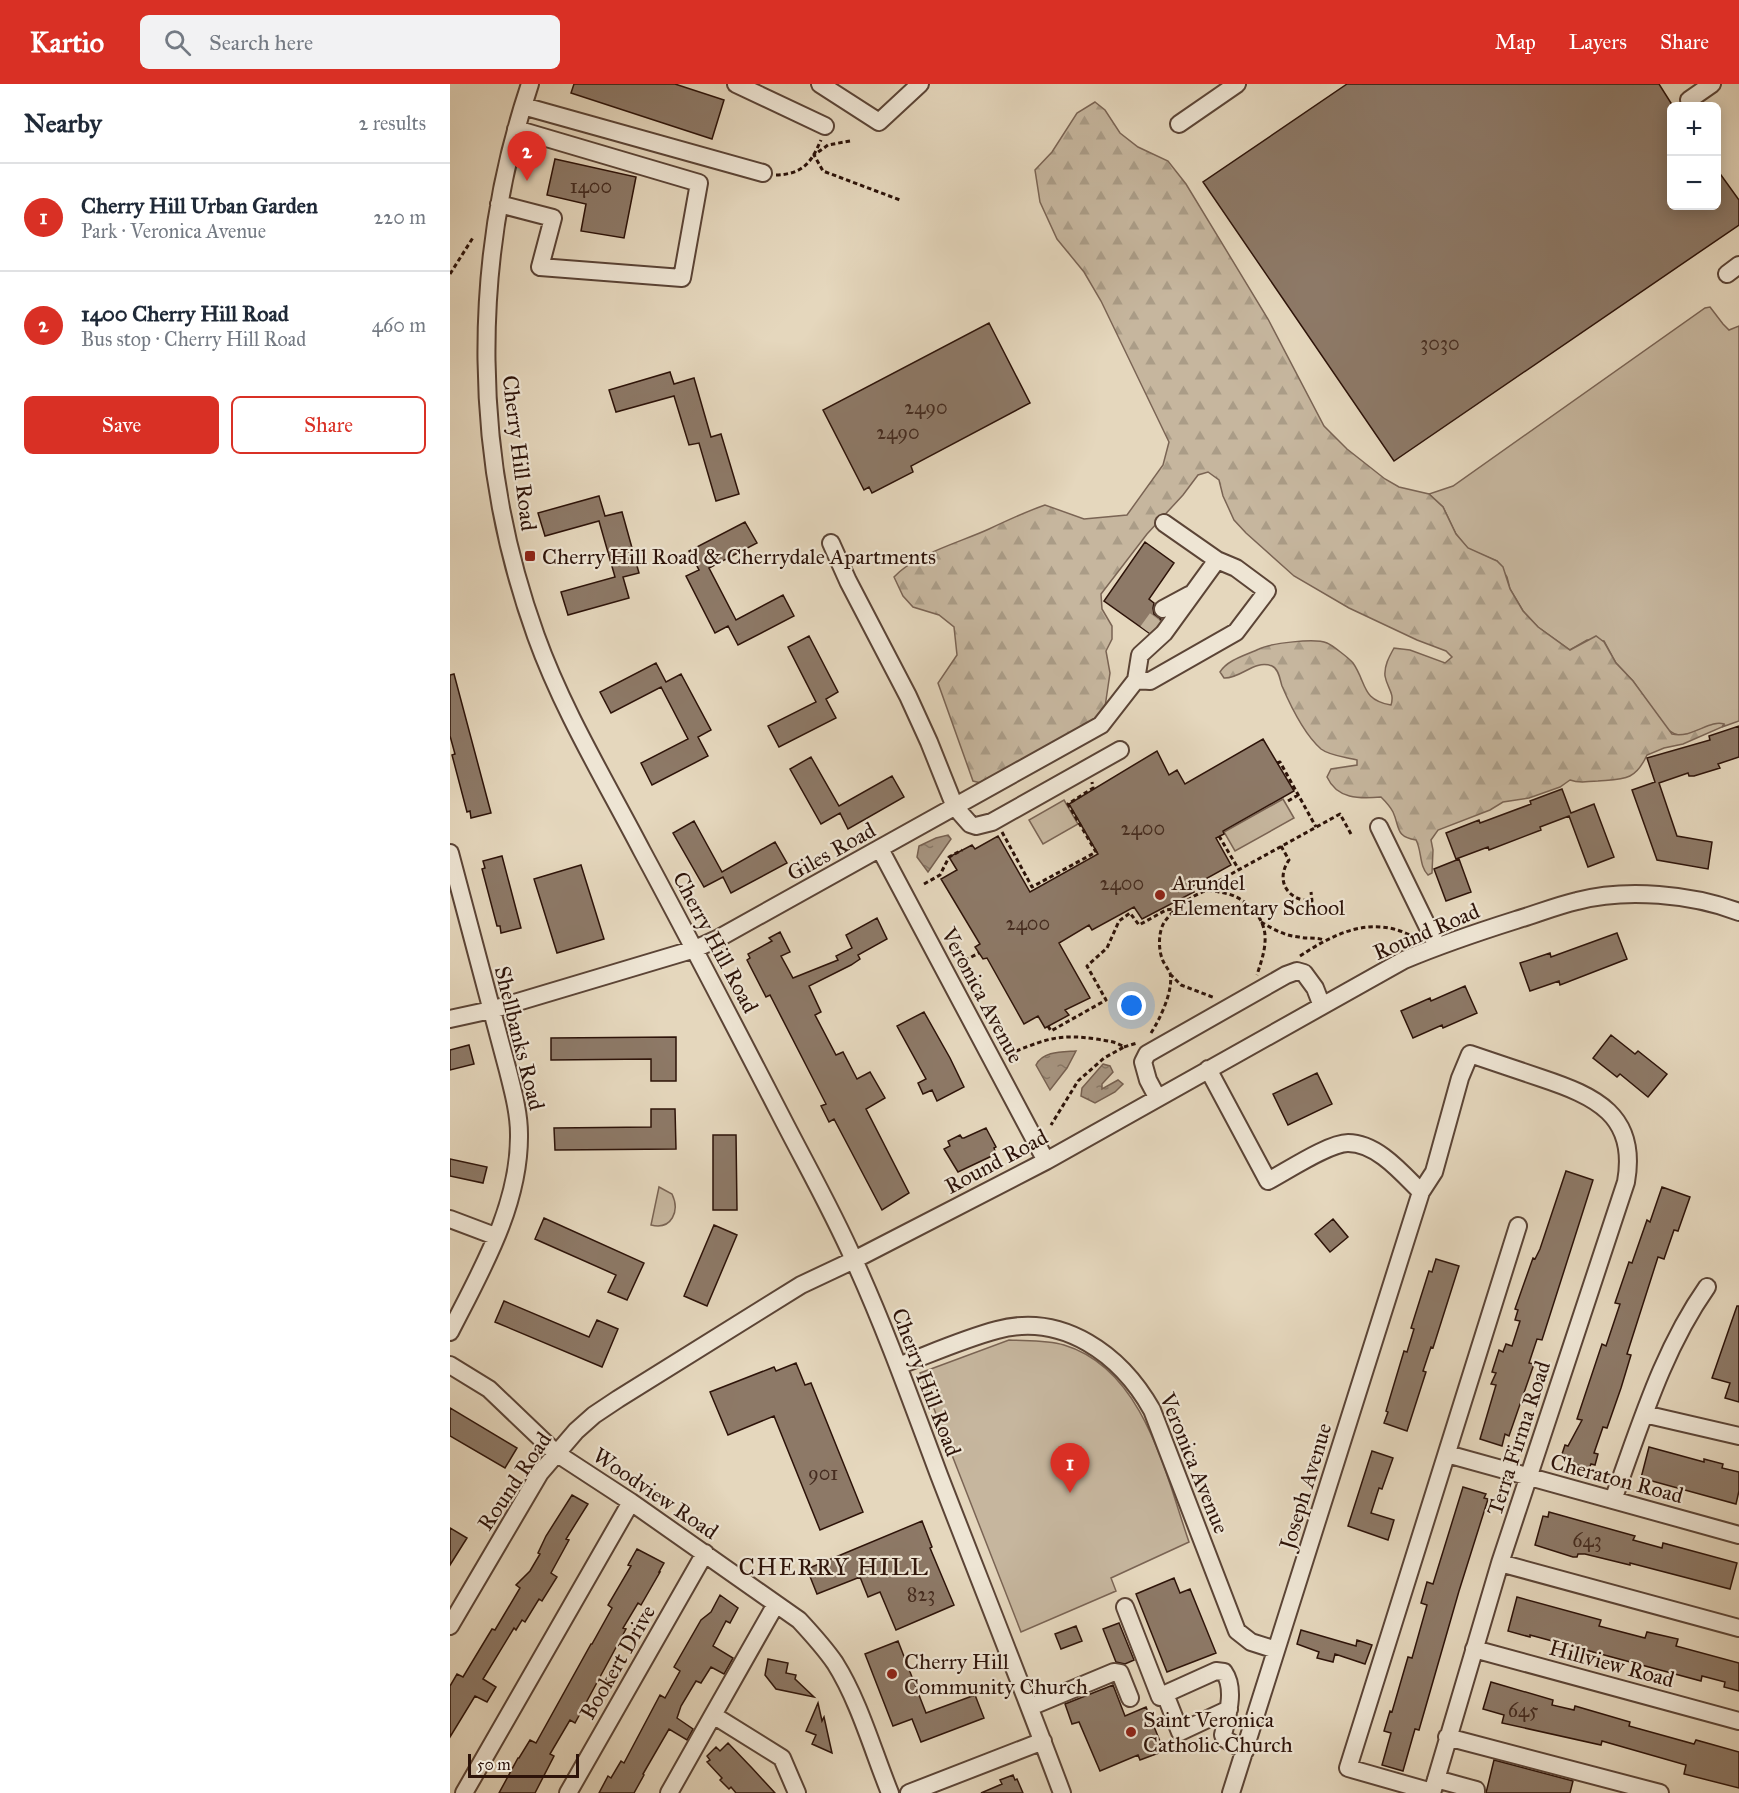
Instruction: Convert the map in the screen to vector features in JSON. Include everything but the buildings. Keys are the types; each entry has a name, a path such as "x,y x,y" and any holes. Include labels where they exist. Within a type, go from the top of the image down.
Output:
{"street":[{"name":"Cherry Hill Road","path":"530,84 516,129 499,204 488,301 488,401 496,478 514,569 536,635 561,695 695,949 854,1260 1062,1793"},
{"path":"736,84 825,126"},
{"path":"820,84 879,122 920,84"},
{"path":"1179,124 1237,84"},
{"path":"1689,100 1712,84"},
{"path":"523,106 763,172"},
{"path":"499,204 553,218 540,267 682,278 699,183 516,129"},
{"path":"1164,524 1217,560 1236,568 1267,591 1236,632 1150,681 1136,680 1140,655 1150,637 1164,633 1217,560"},
{"path":"831,543 848,581 908,696 955,807 970,824 976,826 996,820 1119,750"},
{"path":"1162,609 1192,593"},
{"name":"Giles Road","path":"450,1019 491,1010 695,949 719,938 1101,725 1136,680"},
{"path":"1379,827 1437,946"},
{"name":"Veronica Avenue","path":"880,849 1046,1161"},
{"name":"Shellbanks Road","path":"450,1332 484,1265 515,1178 519,1131 515,1100 451,861"},
{"name":"Round Road","path":"450,1626 540,1473 556,1452 588,1420 751,1314 801,1285 1046,1161 1404,960 1437,946 1579,900 1641,895 1671,897 1703,901 1739,912"},
{"path":"1157,1097 1148,1080 1143,1062 1147,1054 1286,975 1297,971 1304,972 1315,988 1322,1006"},
{"name":"Terra Firma Road","path":"1433,1788 1500,1563 1629,1168 1628,1148 1618,1124 1601,1104 1577,1090 1470,1054"},
{"name":"Joseph Avenue","path":"1232,1793 1421,1192 1434,1172 1460,1078 1470,1054"},
{"path":"1208,1070 1268,1181 1336,1144 1350,1143 1369,1148 1383,1156 1421,1192"},
{"path":"450,1219 495,1236"},
{"path":"1476,1793 1476,1790 1433,1788 1348,1768 1518,1226"},
{"path":"1613,1500 1661,1366 1689,1313 1707,1287"},
{"name":"Veronica Avenue","path":"897,1366 998,1330 1019,1327 1039,1327 1061,1331 1080,1338 1113,1360 1140,1389 1152,1410 1237,1630 1251,1642 1276,1650"},
{"name":"Woodview Road","path":"450,1365 489,1389 556,1452 705,1553 805,1627 818,1640 836,1665 850,1691 890,1793"},
{"path":"1644,1414 1739,1436"},
{"name":"Cheraton Road","path":"1447,1454 1739,1535"},
{"path":"464,1793 631,1502"},
{"name":"Bookert Drive","path":"568,1793 705,1553"},
{"path":"1500,1563 1739,1628"},
{"path":"669,1793 776,1604"},
{"path":"1125,1607 1160,1697 1216,1671 1224,1672 1228,1678 1229,1709 1223,1735 1225,1739 1245,1750"},
{"name":"Hillview Road","path":"1474,1649 1739,1721"},
{"path":"1030,1707 1114,1672 1120,1673 1130,1698"},
{"path":"1165,1694 1180,1732 1229,1709"},
{"path":"713,1715 782,1758 797,1793"},
{"path":"1447,1737 1660,1793"},
{"path":"909,1793 1043,1741"}],"path":[{"path":"814,155 823,137 825,126"},
{"path":"763,172 776,175 791,174 800,170 814,155 828,145 850,141"},
{"path":"814,155 826,174 900,200"},
{"path":"450,273 474,236"},
{"path":"1277,763 1280,762 1316,827"},
{"path":"996,820 1032,887 1096,852 1068,804 1093,788 1089,767"},
{"path":"1288,801 1298,795"},
{"path":"1220,1000 1181,985 1170,974 1162,959 1159,944 1163,924 1175,909 1206,891 1213,884 1340,814 1351,834"},
{"path":"1219,836 1239,870"},
{"path":"1281,846 1289,860 1283,868 1282,876 1285,886 1292,896 1301,901 1312,901 1311,892"},
{"path":"924,884 940,875 949,857 962,850"},
{"path":"1206,891 1228,893 1246,902 1261,922 1265,933 1265,952 1255,979"},
{"path":"1189,895 1192,899"},
{"path":"1048,1026 1051,1031 1106,1000 1087,966 1107,948 1119,921 1130,913 1139,925 1166,910 1175,909"},
{"path":"1261,922 1286,934 1324,940"},
{"path":"1295,958 1324,940 1356,928 1380,927 1413,936"},
{"path":"956,965 979,953"},
{"path":"1147,1039 1160,1018 1168,992 1170,974"},
{"path":"1016,1051 1046,1039 1072,1035 1116,1042 1124,1047"},
{"path":"1052,1125 1077,1081 1104,1058 1139,1042"}],"green space":[{"path":"1095,102 1105,110 1120,133 1138,147 1168,161 1186,184 1268,319 1324,426 1347,449 1385,479 1399,487 1429,494 1443,507 1456,534 1468,548 1497,561 1503,567 1510,589 1523,611 1538,627 1570,650 1596,636 1604,642 1616,663 1633,681 1672,734 1687,734 1719,723 1724,724 1722,727 1683,744 1647,755 1638,770 1628,777 1584,782 1570,780 1560,787 1529,798 1503,802 1490,810 1438,830 1431,840 1432,873 1428,875 1423,867 1416,840 1401,834 1392,810 1381,797 1350,796 1343,794 1331,784 1327,777 1331,769 1357,765 1357,760 1329,753 1315,743 1294,711 1274,667 1259,665 1236,676 1224,678 1220,672 1232,661 1265,647 1293,642 1327,643 1353,663 1369,695 1381,703 1391,705 1392,697 1385,672 1394,648 1410,650 1445,663 1452,657 1446,651 1349,608 1294,576 1234,520 1223,496 1219,480 1208,472 1198,475 1147,534 1101,594 1102,609 1112,626 1112,639 1106,651 1110,673 1105,707 1090,723 981,783 973,781 938,683 957,655 954,627 939,615 913,607 903,596 894,577 926,555 1045,505 1084,519 1127,515 1163,465 1169,442 1101,301 1084,272 1057,239 1040,202 1035,170 1052,152 1077,113"},
{"path":"1710,307 1729,330 1739,326 1739,721 1722,727 1724,725 1708,726 1680,735 1666,728 1633,681 1616,663 1604,641 1587,640 1570,650 1538,627 1523,611 1497,561 1468,549 1456,534 1443,507 1429,494 1453,486 1705,308"},
{"path":"1283,799 1294,818 1235,851 1224,832"},
{"path":"1064,800 1078,824 1043,844 1029,820"},
{"path":"659,1187 672,1194 675,1207 669,1222 658,1226 651,1225"},
{"path":"1009,1340 1044,1341 1064,1345 1091,1358 1114,1376 1132,1400 1147,1427 1171,1485 1189,1542 1111,1578 1116,1591 1021,1632 920,1373"}],"water":[{"path":"948,835 951,839 928,872 917,857 919,846"},
{"path":"1076,1051 1067,1068 1050,1090 1036,1065 1039,1060 1059,1052"},
{"path":"1103,1064 1110,1066 1113,1072 1102,1084 1102,1089 1118,1080 1123,1084 1115,1092 1095,1103 1081,1096 1082,1088"}],"tunnel":[{"path":"1147,631 1163,609"}],"place":[{"name":"1400 Cherry Hill Road","path":"527,181"},
{"name":"Cherry Hill Road & Cherrydale Apartments","path":"530,556"},
{"name":"Arundel Elementary School","path":"1160,895"},
{"name":"Cherry Hill Urban Garden","path":"1070,1493"},
{"name":"Cherry Hill Community Church","path":"892,1674"},
{"name":"Saint Veronica Catholic Church","path":"1131,1732"}],"district":[{"name":"CHERRY HILL","path":"834,1567"}]}
